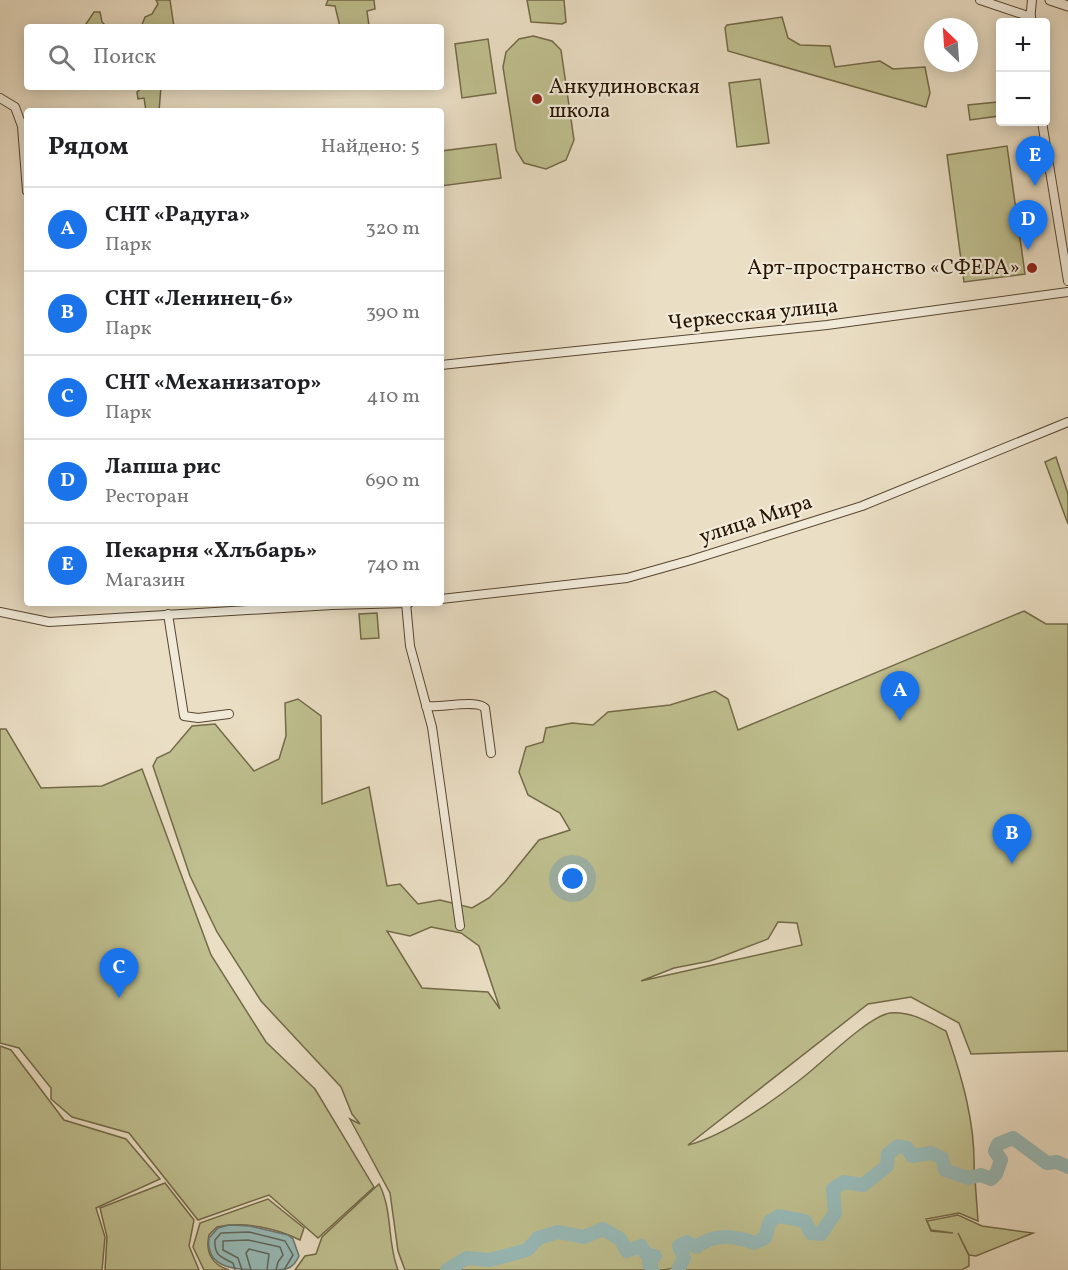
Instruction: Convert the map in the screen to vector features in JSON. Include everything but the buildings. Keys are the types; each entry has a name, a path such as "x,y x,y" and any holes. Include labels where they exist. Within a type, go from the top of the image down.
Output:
{"street":[{"path":"980,0 1025,18"},
{"path":"1030,18 1032,0"},
{"path":"1050,0 1068,6"},
{"path":"0,98 15,106 22,126 24,152"},
{"path":"1043,126 1068,281"},
{"name":"Черкесская улица","path":"444,365 827,325 1068,292"},
{"name":"улица Мира","path":"444,599 627,578 691,560 862,506 1068,422"},
{"path":"0,612 49,622 342,606"},
{"path":"407,606 410,646 426,706 440,780 459,926"},
{"path":"168,614 184,716 198,718 229,714"},
{"path":"426,706 450,707 476,703 482,705 491,753"}],"green space":[{"path":"156,0 170,0 174,24 142,24 145,17 152,14 158,4"},
{"path":"328,0 374,0 375,9 367,11 369,24 339,24 335,6 326,5"},
{"path":"527,0 564,0 566,22 562,24 531,22"},
{"path":"94,12 100,12 104,24 86,24"},
{"path":"782,17 788,38 800,45 830,46 835,67 880,61 893,69 924,67 930,93 926,107 728,51 725,28 727,25"},
{"path":"533,36 552,41 561,50 574,140 566,160 546,169 524,163 516,150 503,67 506,52 519,39"},
{"path":"488,39 496,93 462,98 455,44"},
{"path":"760,79 769,143 737,147 729,83"},
{"path":"161,90 159,108 146,108 144,98 138,99 137,92"},
{"path":"996,102 996,116 970,120 968,105"},
{"path":"496,144 501,178 444,186 444,151"},
{"path":"1007,146 1025,274 964,282 947,155"},
{"path":"1056,457 1068,494 1068,524 1045,462"},
{"path":"1024,611 1046,624 1068,624 1068,1051 971,1054 959,1023 911,997 868,1004 688,1145 718,1134 750,1116 794,1085 871,1022 890,1013 898,1013 919,1018 946,1031 967,1101 973,1137 974,1174 968,1175 947,1168 944,1157 932,1151 913,1153 909,1147 899,1143 886,1152 884,1165 861,1183 847,1179 831,1187 832,1212 819,1232 812,1231 806,1219 779,1214 768,1220 763,1237 754,1241 739,1236 724,1235 695,1244 687,1240 677,1245 681,1259 679,1263 674,1267 655,1270 652,1264 658,1254 647,1252 641,1243 628,1248 621,1236 603,1226 584,1235 558,1229 538,1236 526,1249 490,1257 467,1256 444,1270 405,1270 398,1251 390,1193 350,1119 360,1124 352,1114 341,1087 261,1001 217,932 190,876 153,766 157,758 170,752 192,726 215,724 254,771 279,759 286,736 285,703 298,699 321,716 322,804 369,787 387,886 400,884 418,904 440,900 472,908 489,898 505,882 539,840 570,830 560,813 528,795 519,772 526,747 543,742 546,728 572,723 593,725 608,712 670,705 715,691 728,699 738,730","holes":["778,922 797,923 802,945 641,981 674,968 710,961 768,939","431,927 461,933 479,946 500,1009 488,992 422,988 387,931 410,936"]},
{"path":"377,613 379,638 361,639 359,614"},
{"path":"0,729 6,729 41,788 102,786 142,769 211,955 266,1042 315,1089 374,1187 318,1238 269,1195 198,1220 129,1133 72,1117 51,1099 51,1088 19,1048 0,1043"},
{"path":"0,1046 11,1050 64,1120 126,1139 160,1179 96,1208 105,1237 102,1270 0,1270"},
{"path":"899,1149 906,1150 912,1159 931,1157 940,1160 945,1173 967,1181 975,1179 978,1221 959,1213 926,1219 931,1231 953,1233 931,1230 927,1221 958,1215 982,1226 1033,1233 976,1256 969,1255 958,1233 969,1256 969,1266 962,1270 682,1270 687,1258 682,1247 687,1245 696,1249 710,1242 724,1240 753,1245 767,1240 772,1224 780,1219 803,1223 810,1236 823,1236 838,1213 836,1190 845,1184 867,1186 890,1167 891,1156"},
{"path":"165,1183 194,1220 189,1246 199,1270 105,1270 107,1237 100,1208"},
{"path":"379,1184 386,1205 392,1249 398,1270 295,1270 305,1256 316,1254 322,1237"},
{"path":"268,1199 304,1228 300,1240 281,1232 248,1225 217,1227 209,1235 209,1252 218,1265 229,1270 204,1270 193,1247 200,1223"},
{"path":"602,1231 619,1240 626,1253 640,1249 644,1255 650,1257 647,1264 650,1270 452,1270 467,1261 490,1262 528,1252 540,1240 558,1234 571,1238 586,1238"}],"water":[{"path":"229,1225 250,1226 288,1235 293,1239 299,1256 291,1267 286,1269 244,1270 226,1266 212,1256 209,1249 209,1238 218,1228"}],"waterway":[{"path":"678,1270 684,1258 679,1246 687,1242 696,1247 709,1240 724,1237 739,1238 754,1243 765,1238 770,1221 779,1216 805,1221 811,1233 821,1234 835,1213 833,1189 844,1182 863,1185 887,1166 888,1154 898,1146 907,1148 912,1156 931,1153 942,1158 945,1170 968,1178 981,1175 991,1179 996,1174 1001,1160 995,1151 998,1144 1013,1138 1047,1163 1057,1162 1068,1167"},
{"path":"447,1270 467,1258 490,1260 527,1250 538,1238 558,1232 584,1237 603,1229 620,1239 627,1251 641,1246 646,1254 655,1256 649,1263 653,1270"}],"place":[{"name":"Анкудиновская школа","path":"537,99"},
{"name":"Пекарня «Хлъбарь»","path":"1035,186"},
{"name":"Лапша рис","path":"1028,250"},
{"name":"Арт-пространство «СФЕРА»","path":"1032,268"},
{"name":"СНТ «Радуга»","path":"900,721"},
{"name":"СНТ «Ленинец-6»","path":"1012,864"},
{"name":"СНТ «Механизатор»","path":"119,998"}]}
